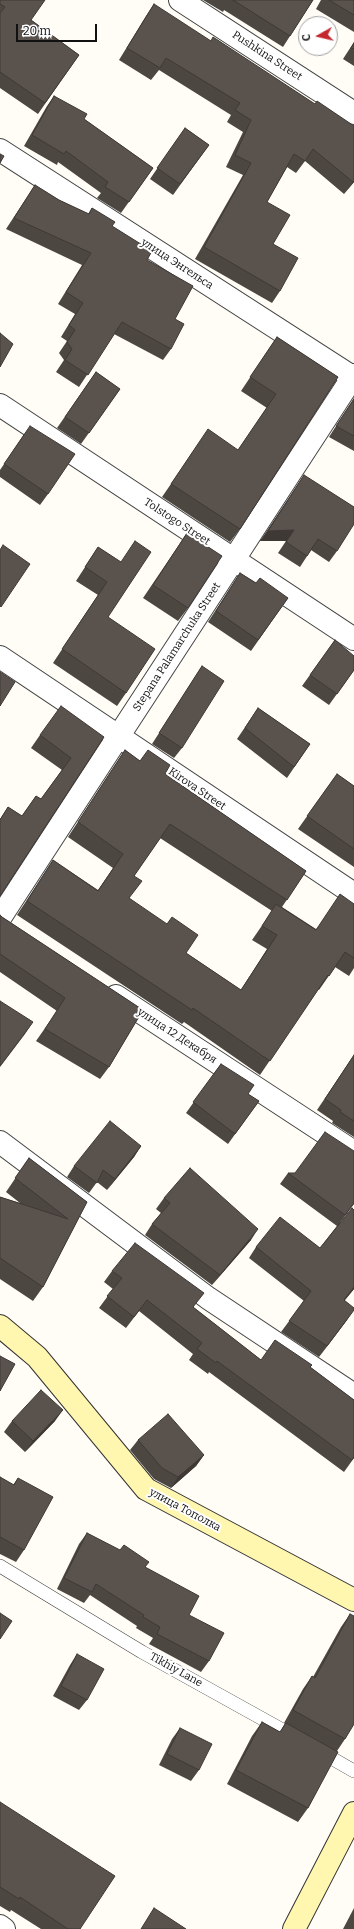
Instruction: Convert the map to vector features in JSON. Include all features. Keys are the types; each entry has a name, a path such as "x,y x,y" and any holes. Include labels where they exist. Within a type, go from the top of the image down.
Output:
{"street":[{"name":"Pushkina Street","path":"180,0 354,113"},
{"name":"улица Энгельса","path":"0,150 354,377"},
{"name":"Stepana Palamarchuka Street","path":"4,922 118,736 354,377"},
{"name":"Tolstogo Street","path":"0,406 354,639"},
{"name":"Kirova Street","path":"0,658 354,894"},
{"name":"улица 12 Декабря","path":"100,985 354,1152"},
{"path":"0,1142 208,1298 354,1395"},
{"name":"улица Тополка","path":"0,1326 38,1357 146,1489 354,1600"},
{"path":"294,1929 354,1813"},
{"path":"0,1926 4,1929"}],"lane":[{"name":"Tikhiy Lane","path":"0,1566 142,1652 354,1771"}],"building":[{"path":"0,0 45,0 31,20 79,55 45,103 0,72 0,13 5,7 0,4"},
{"path":"233,0 313,0 303,16 298,16 298,23 290,36"},
{"path":"329,0 354,0 354,15"},
{"path":"154,4 211,41 213,37 315,104 317,101 354,126 353,182 313,149 305,161 294,154 267,202 290,215 273,244 298,258 280,291 204,247 251,163 235,155 251,120 235,110 240,103 166,58 160,68 127,48"},
{"path":"54,96 87,114 84,119 153,168 129,202 105,187 108,182 66,151 64,154 32,135"},
{"path":"185,128 209,145 180,184 157,168"},
{"path":"0,154 4,156 0,163"},
{"path":"35,185 59,200 89,214 92,208 115,222 112,226 152,251 147,260 193,286 175,319 184,324 171,349 122,322 88,375 65,360 72,349 67,342 75,330 69,325 83,303 66,292 91,253 14,218"},
{"path":"0,333 13,344 0,367"},
{"path":"277,337 338,377 240,529 171,484 208,429 238,450 276,394 250,377"},
{"path":"96,372 120,389 89,433 65,417"},
{"path":"354,399 354,436 336,426"},
{"path":"30,426 75,454 48,494 4,464"},
{"path":"304,475 354,507 354,524 337,551 318,539 307,556 286,542 294,530 268,531"},
{"path":"187,533 222,556 188,608 153,585"},
{"path":"135,541 151,552 108,617 155,649 126,693 62,649 107,582 85,567 98,547 121,562"},
{"path":"3,545 30,564 1,607 0,550"},
{"path":"240,573 256,583 260,578 288,598 258,640 216,611"},
{"path":"335,640 354,656 354,670 337,694 310,675"},
{"path":"202,666 224,681 182,748 159,733"},
{"path":"0,672 15,682 0,706"},
{"path":"61,706 104,737 0,896 0,820 8,807 22,816 36,796 41,799 71,758 40,735"},
{"path":"258,708 310,744 294,767 245,728"},
{"path":"125,750 140,761 148,750 170,765 165,774 306,871 287,900 170,824 134,876 142,881 129,898 167,924 172,917 198,935 186,953 241,990 277,935 262,926 276,904 316,930 340,894 354,904 354,958 345,952 270,1061 193,1008 192,1010 27,901 53,860 98,891 123,854 78,822"},
{"path":"337,774 354,786 354,849 307,816"},
{"path":"0,915 143,1010 109,1067 45,1029 65,998 0,954"},
{"path":"0,1001 33,1022 0,1066"},
{"path":"354,1055 354,1121 340,1112 341,1110 325,1099"},
{"path":"221,1064 254,1085 248,1094 259,1101 235,1134 193,1102"},
{"path":"110,1121 141,1146 115,1179 103,1170 97,1183 74,1166"},
{"path":"325,1132 354,1151 354,1203 345,1215 288,1173 295,1173"},
{"path":"29,1158 87,1202 43,1287 0,1258 0,1197 68,1219 15,1178"},
{"path":"190,1168 258,1229 220,1275 152,1224 170,1203 164,1198"},
{"path":"352,1208 354,1210 354,1287 344,1300 354,1308 354,1310 327,1346 289,1321 311,1291 256,1247 280,1217 320,1248"},
{"path":"135,1243 204,1293 193,1307 261,1360 275,1340 312,1365 310,1367 354,1400 354,1457 352,1460 217,1361 216,1363 197,1349 202,1343 147,1300 134,1317 107,1296 122,1278 112,1271"},
{"path":"0,1356 15,1364 0,1391"},
{"path":"41,1390 63,1410 33,1441 12,1421"},
{"path":"168,1414 204,1455 178,1477 162,1468 138,1440"},
{"path":"0,1477 14,1485 18,1478 53,1497 24,1550 0,1537"},
{"path":"87,1533 120,1550 124,1545 149,1562 145,1567 199,1596 189,1615 224,1633 209,1661 157,1634 160,1627 96,1584 92,1592 64,1578"},
{"path":"0,1613 12,1621 0,1639"},
{"path":"350,1614 354,1616 354,1724 345,1739 293,1710 312,1676 315,1678"},
{"path":"77,1654 104,1669 87,1700 61,1686"},
{"path":"262,1722 280,1732 286,1723 338,1752 308,1808 236,1770"},
{"path":"180,1728 212,1744 199,1770 167,1754"},
{"path":"0,1802 115,1876 80,1929 68,1929 20,1897 19,1899 0,1887"},
{"path":"154,1908 186,1929 141,1929"}]}
